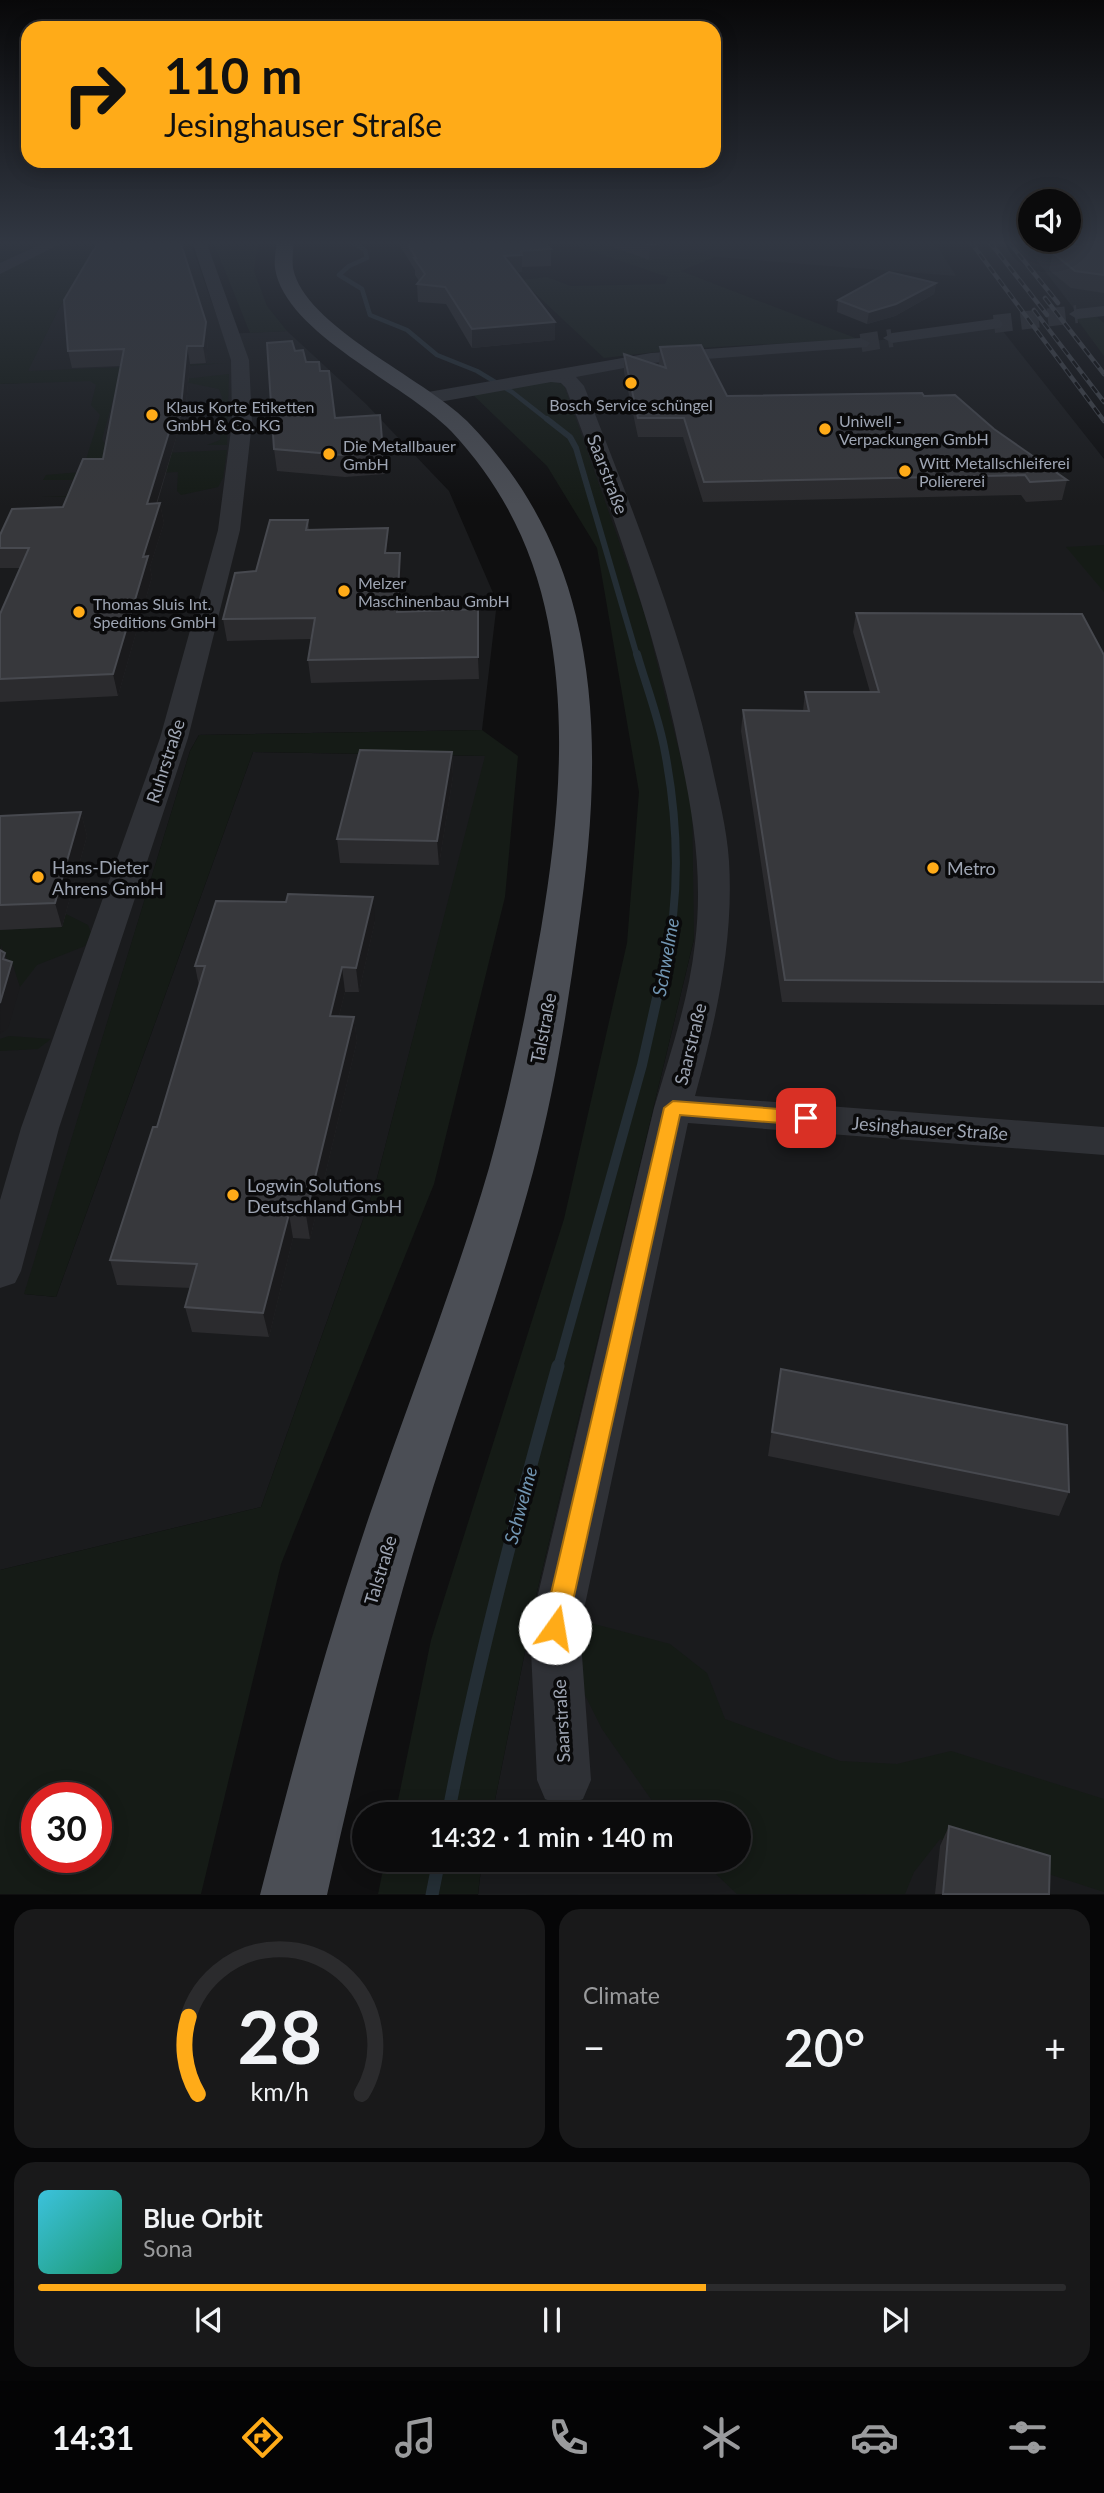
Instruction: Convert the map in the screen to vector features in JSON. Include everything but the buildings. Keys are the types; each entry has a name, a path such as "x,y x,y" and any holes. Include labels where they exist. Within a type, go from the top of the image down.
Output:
{"main road":[{"name":"Talstraße","path":"293,1895 369,1607 509,1175 531,1089 550,994 573,844 576,769 574,707 558,604 544,556 525,512 501,476 460,427 428,398 328,329"}],"street":[{"name":"Ruhrstraße","path":"0,1271 40,1128 174,738 229,530 242,422 240,360 229,329"},
{"path":"892,338 954,329"},
{"path":"428,398 651,358 861,342"},
{"name":"Saarstraße","path":"561,374 575,386 623,513 680,685 704,793 714,860 712,943 696,1027 673,1108 555,1628 564,1780"},
{"name":"Jesinghauser Straße","path":"673,1108 1104,1141"}],"shaded area":[{"path":"0,329 48,329 28,371 227,363 121,371 102,439 107,448 122,455 227,450 223,478 218,487 181,495 177,491 178,472 81,476 71,497 42,496 66,496 75,480 43,480 46,475 82,472 100,415 91,405 96,385 90,381 0,384"},
{"path":"48,329 221,329 223,334 287,331 366,404 449,491 497,602 482,730 199,735 190,751 25,1294 56,1297 253,752 486,756 375,1186 261,1507 0,1570 0,384 21,383"},
{"path":"249,329 287,331 250,333"},
{"path":"574,329 833,329 858,339 682,349 604,358"},
{"path":"963,329 1002,329 1104,459 1104,1894 478,1895 481,1872 751,1872 751,1802 495,1802 537,1592 694,939 564,385 542,375 569,369 819,348"},
{"path":"1084,329 1104,329 1104,356"},
{"path":"229,374 227,445 207,445 220,440 222,397 219,389 185,382 185,379"},
{"path":"542,375 564,385 645,615 692,803 694,939 537,1592 495,1802 398,1802 431,1640 564,1219 627,943 639,792 597,548 547,466 469,391"},
{"path":"1104,545 1104,592 1066,547"},
{"path":"482,730 518,756 505,897 434,1184 281,1564 201,1894 0,1894 0,1570 261,1507 375,1186 485,756 253,752 56,1297 24,1294 190,751 199,735"},
{"path":"66,914 88,925 91,933 85,946 37,965 20,987 0,965 0,930 62,927"},
{"path":"9,1036 51,1039 38,1049 0,1051 0,1039"},
{"path":"583,1621 670,1644 707,1673 725,1719 840,1761 897,1764 951,1751 1104,1799 1104,1892 940,1839 914,1872 905,1894 737,1894 714,1872 751,1872 751,1802 653,1802 602,1729 581,1687"},
{"path":"383,1872 481,1872 478,1894 378,1894"}],"waterway":[{"name":"Schwelme","path":"406,329 437,355 477,371 512,392 549,421"},
{"name":"Schwelme","path":"547,419 570,437 576,448 637,656"},
{"name":"Schwelme","path":"637,654 661,735 669,774 675,828 674,910 665,964"},
{"name":"Schwelme","path":"558,1367 642,1065 665,962"},
{"name":"Schwelme","path":"451,1802 485,1645 558,1366"},
{"name":"Schwelme","path":"432,1895 437,1872"}],"tunnel":[{"path":"861,343 892,338"}],"railway":[{"path":"1036,329 1104,421"},
{"path":"1049,329 1104,402"},
{"path":"1069,329 1104,374"}],"place":[{"name":"Bosch Service schüngel","path":"631,383"},
{"name":"Klaus Korte Etiketten GmbH & Co. KG","path":"152,415"},
{"name":"Uniwell - Verpackungen GmbH","path":"825,429"},
{"name":"Die Metallbauer GmbH","path":"329,454"},
{"name":"Witt Metallschleiferei Poliererei","path":"905,471"},
{"name":"Melzer Maschinenbau GmbH","path":"344,591"},
{"name":"Thomas Sluis Int. Speditions GmbH","path":"79,612"},
{"name":"Metro","path":"933,868"},
{"name":"Hans-Dieter Ahrens GmbH","path":"38,877"},
{"name":"Logwin Solutions Deutschland GmbH","path":"233,1195"}],"route":[{"path":"555,1628 673,1108 806,1118"}]}
